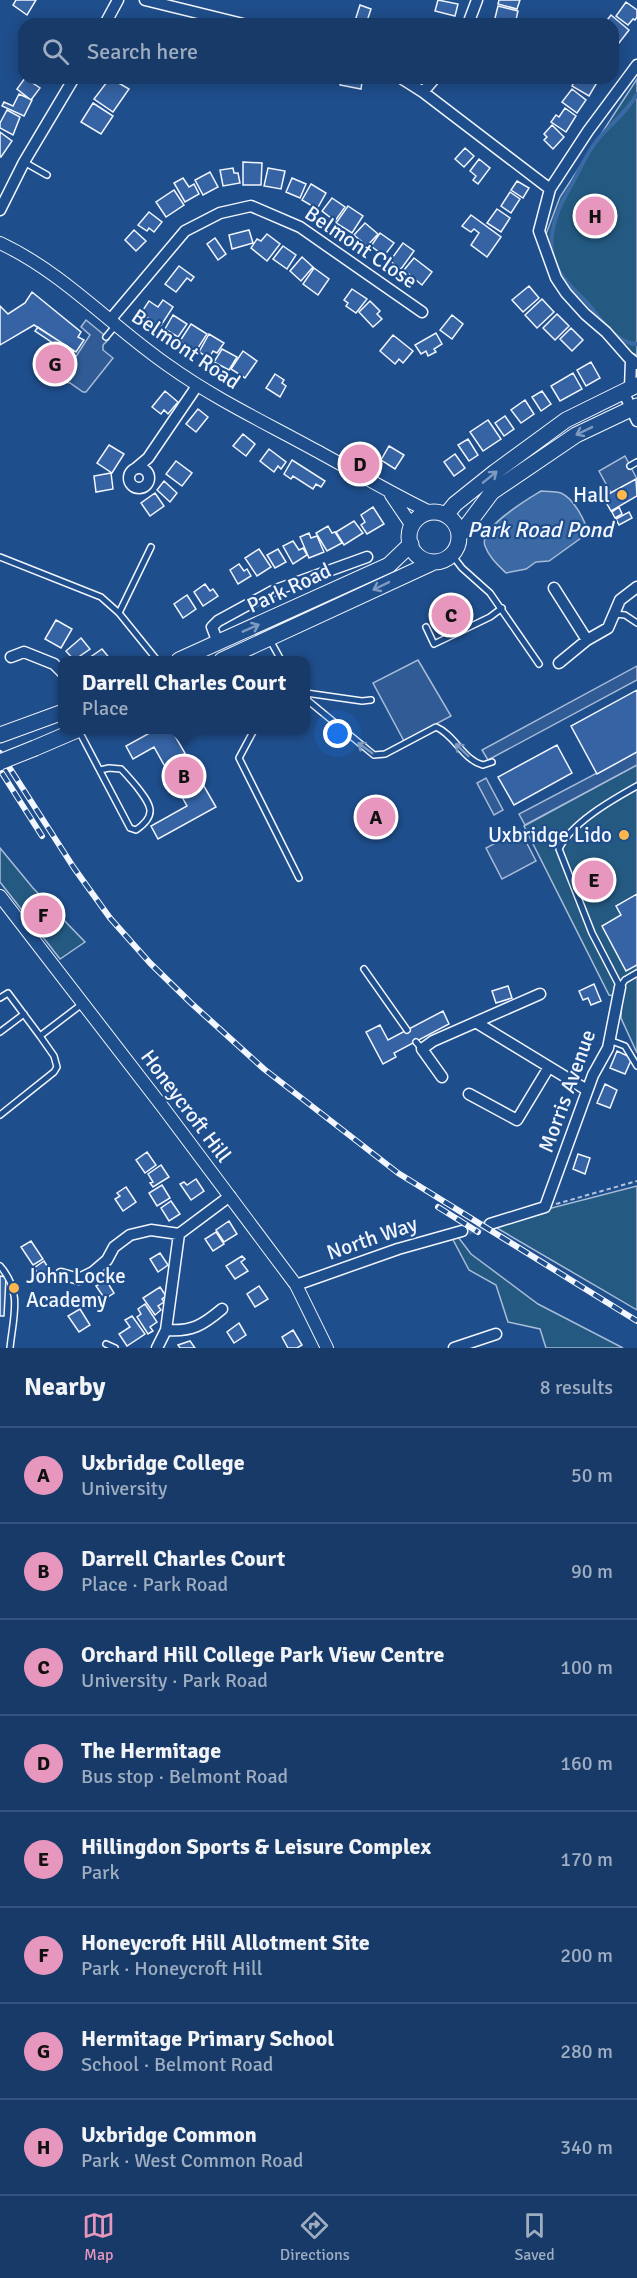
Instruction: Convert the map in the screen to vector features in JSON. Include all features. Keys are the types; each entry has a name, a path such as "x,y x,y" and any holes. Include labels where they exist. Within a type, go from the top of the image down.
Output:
{"main road":[{"path":"630,388 566,420 439,514 420,517 412,526 411,544 419,556 434,562 452,555 459,536 492,492 576,435 635,412"},
{"path":"439,514 454,522 459,536"},
{"name":"Park Road","path":"187,656 389,565 411,544"},
{"name":"Park Road","path":"231,656 434,562"},
{"path":"0,735 58,714"},
{"path":"0,762 67,734"}],"street":[{"path":"108,18 118,0"},
{"path":"145,0 218,18"},
{"path":"470,18 477,0"},
{"path":"635,412 630,388 634,362 555,278 539,231 550,189 588,131 637,64"},
{"path":"0,210 24,162 70,84"},
{"path":"410,84 550,189"},
{"path":"423,92 430,84"},
{"name":"Belmont Close","path":"113,323 185,231 220,213 250,206 300,227 422,312"},
{"name":"Belmont Road","path":"0,243 32,258 197,386 318,451 389,493 439,514"},
{"path":"148,458 149,476 145,486 135,486 129,477 148,458 197,386"},
{"path":"135,469 144,469 149,476"},
{"path":"389,493 412,526"},
{"path":"218,643 212,627 218,621 273,591 367,557"},
{"path":"559,663 587,640 608,628 620,600 637,587"},
{"path":"554,588 587,640"},
{"path":"11,657 24,652 54,664 58,668"},
{"name":"Honeycroft Hill","path":"0,896 296,1285 327,1348"},
{"name":"Morris Avenue","path":"545,1207 587,1090 608,1048 620,987"},
{"path":"442,1077 419,1046 540,994"},
{"path":"477,1023 587,1090"},
{"path":"469,1094 517,1120 549,1066"},
{"path":"62,1274 79,1279 93,1272 107,1260 114,1247 130,1234 151,1230 179,1234 230,1196"},
{"path":"490,1224 545,1207"},
{"name":"North Way","path":"296,1285 398,1249 462,1231"},
{"path":"157,1348 166,1330 179,1234"},
{"path":"166,1330 188,1330 197,1327 222,1309"},
{"path":"454,1348 496,1334"}],"lane":[{"path":"24,162 47,175"},
{"path":"106,337 113,323"},
{"path":"630,466 637,462"},
{"path":"119,613 151,548"},
{"path":"452,555 502,608 539,664"},
{"path":"0,556 101,597 119,613 154,656"},
{"path":"426,627 434,644 490,617 502,608"},
{"path":"615,614 625,615 637,623"},
{"path":"269,639 279,656"},
{"path":"310,694 362,701 371,700"},
{"path":"310,702 374,755 385,754 436,728 443,731 475,762 483,765 492,762"},
{"path":"81,734 129,828 136,830 149,817 151,811 148,802 121,770 109,768 100,770"},
{"path":"251,734 239,758 299,878"},
{"path":"637,786 620,795 578,825 559,849 592,933 620,987 625,980 637,973"},
{"path":"364,969 408,1030"},
{"path":"0,998 8,993 54,1056 57,1067 54,1072 0,1115"},
{"path":"40,1036 83,1003"},
{"path":"0,1032 24,1014"},
{"path":"609,1040 625,1046 637,1066"},
{"path":"0,1266 10,1278 15,1295 10,1348"},
{"path":"106,1344 115,1348"}],"path":[{"path":"545,1207 637,1181"}],"shaded area":[{"path":"637,79 637,355 622,350 556,278 546,234 560,197"},
{"path":"86,320 109,339 103,345 103,350 113,358 86,392 83,392 70,383 60,381 90,335 81,327"},
{"path":"625,456 637,479 611,493 599,471"},
{"path":"418,660 451,716 404,741 373,683"},
{"path":"637,666 637,680 488,760 482,750"},
{"path":"637,752 637,765 525,825 519,814"},
{"path":"637,765 637,1053 621,1018 622,997 609,995 524,826"},
{"path":"486,778 503,810 494,815 477,783"},
{"path":"520,830 536,861 502,879 486,848"},
{"path":"0,848 33,888 85,942 60,959 0,882"},
{"path":"637,1186 637,1310 490,1224"},
{"path":"455,1233 471,1254 538,1304 623,1348 546,1348 540,1329 508,1322 496,1285 469,1270 450,1234"}],"water":[{"name":"Park Road Pond","path":"541,491 559,492 566,496 578,510 588,533 549,561 536,562 526,569 506,573 489,554 485,546 485,539 489,531 505,515"}],"building":[{"path":"16,0 36,0 27,15 13,5"},
{"path":"438,0 458,4 455,16 435,11"},
{"path":"499,0 520,0 517,9 498,4"},
{"path":"626,2 637,10 637,17 628,25 616,16"},
{"path":"360,5 371,9 368,18 356,18"},
{"path":"498,6 518,11 516,18 495,18"},
{"path":"619,22 629,30 619,43"},
{"path":"21,84 34,84 40,88 31,100 17,89"},
{"path":"105,84 120,84 129,89 113,112 94,99"},
{"path":"340,84 362,84 361,89"},
{"path":"573,84 596,84 589,96 572,86"},
{"path":"572,89 586,100 577,113 562,102"},
{"path":"19,94 32,100 24,116 2,106 4,102 13,106"},
{"path":"93,103 113,116 101,134 81,122"},
{"path":"565,108 576,116 566,132 551,122 556,115 559,117"},
{"path":"7,110 20,117 13,135 0,128 0,123"},
{"path":"552,125 564,137 553,149 544,140 547,137 544,134"},
{"path":"0,132 12,141 1,157 0,157"},
{"path":"465,148 474,156 464,167 455,159"},
{"path":"479,159 490,168 478,184 473,180 476,176 470,171"},
{"path":"243,162 262,163 261,185 243,185"},
{"path":"233,168 234,173 238,173 240,183 223,186 220,170"},
{"path":"268,168 285,171 281,189 264,186"},
{"path":"210,172 218,187 203,195 195,180"},
{"path":"183,178 189,187 194,184 199,194 185,202 174,183"},
{"path":"292,178 306,184 300,198 286,192"},
{"path":"517,181 529,188 523,198 511,190"},
{"path":"311,184 326,193 317,209 302,200"},
{"path":"174,190 184,205 166,217 156,202"},
{"path":"510,192 520,199 511,213 501,206"},
{"path":"332,198 345,207 335,221 322,211"},
{"path":"348,206 363,216 352,233 336,223"},
{"path":"497,209 510,218 501,232 487,223"},
{"path":"149,212 162,222 154,232 149,228 147,231 138,225"},
{"path":"471,215 501,237 487,257 471,245 479,233 474,229 471,232 462,226"},
{"path":"365,223 378,234 367,246 354,235"},
{"path":"134,230 146,241 136,251 125,240"},
{"path":"249,230 253,243 232,249 229,235"},
{"path":"380,233 394,243 384,256 371,246"},
{"path":"267,234 280,244 267,261 251,248 257,239 261,241"},
{"path":"215,238 226,254 218,260 207,244"},
{"path":"403,243 414,251 401,269 390,261"},
{"path":"283,246 296,255 287,269 273,259"},
{"path":"302,257 313,267 301,281 290,271"},
{"path":"414,258 432,272 422,285 404,270"},
{"path":"179,266 194,277 191,281 187,278 176,292 165,284"},
{"path":"314,268 329,279 318,295 303,284"},
{"path":"529,286 539,298 523,312 512,300"},
{"path":"352,289 367,299 356,313 346,306 348,303 344,300"},
{"path":"32,292 81,332 78,337 84,340 76,352 34,325 0,345 0,306 8,314 25,303"},
{"path":"542,299 554,312 537,328 525,315"},
{"path":"163,300 173,307 160,327 141,313 149,301 158,307"},
{"path":"370,301 380,311 377,314 382,319 373,327 359,312"},
{"path":"557,314 569,326 555,340 543,328"},
{"path":"173,315 187,324 178,337 165,329"},
{"path":"452,315 463,324 452,339 440,330"},
{"path":"191,324 207,334 196,351 180,341"},
{"path":"38,327 74,351 71,355 35,331"},
{"path":"571,328 583,340 572,351 560,339"},
{"path":"436,333 442,344 434,349 436,352 428,356 426,351 421,354 415,345"},
{"path":"209,334 224,343 217,353 213,351 209,358 199,352"},
{"path":"393,335 413,351 403,363 399,359 395,364 380,351"},
{"path":"222,349 237,357 229,370 214,362"},
{"path":"243,351 257,361 245,378 231,369"},
{"path":"591,362 600,378 586,386 577,370"},
{"path":"573,373 582,389 560,401 551,386"},
{"path":"275,374 284,380 282,383 286,386 280,397 266,388"},
{"path":"165,391 178,402 168,414 164,410 161,414 152,407"},
{"path":"542,391 551,404 541,411 532,397"},
{"path":"525,400 534,414 521,423 511,410"},
{"path":"198,409 208,417 196,432 186,424"},
{"path":"505,416 514,429 504,436 495,423"},
{"path":"488,420 501,439 483,451 470,432"},
{"path":"243,434 255,444 246,456 233,446"},
{"path":"468,439 478,455 469,461 458,445"},
{"path":"109,445 124,454 112,473 97,463"},
{"path":"389,446 404,455 395,469 381,460"},
{"path":"269,449 286,462 281,469 278,466 274,472 260,461"},
{"path":"455,454 465,468 454,476 444,462"},
{"path":"292,460 325,481 321,487 316,484 313,489 293,476 291,479 284,474"},
{"path":"176,461 192,473 182,486 166,474"},
{"path":"111,473 113,489 96,492 94,476"},
{"name":"Hall","path":"636,479 637,496 611,511 603,497"},
{"path":"164,481 177,493 170,502 157,490"},
{"path":"155,493 164,506 150,516 141,503"},
{"path":"373,507 384,524 367,534 361,525 365,522 361,515"},
{"path":"619,507 622,514 615,518 612,512"},
{"path":"629,512 632,518 619,525 616,519"},
{"path":"354,521 363,533 344,545 336,532"},
{"path":"328,526 342,543 327,551 316,533"},
{"path":"309,533 311,538 317,536 324,552 309,558 300,537"},
{"path":"293,541 299,550 303,548 307,555 293,564 283,546"},
{"path":"259,549 271,567 257,576 245,558"},
{"path":"278,549 286,562 275,568 267,555"},
{"path":"239,564 244,571 247,569 251,576 238,584 230,570"},
{"path":"205,584 218,596 203,606 194,592"},
{"path":"187,595 196,609 183,618 174,604"},
{"path":"56,620 72,629 61,648 45,639"},
{"path":"81,638 90,649 80,656 70,656 66,651"},
{"path":"102,649 108,656 92,656"},
{"path":"637,690 637,752 597,774 571,726"},
{"path":"148,734 176,734 175,736 216,807 158,839 151,826 187,806 154,747 133,759 126,746"},
{"path":"557,745 572,773 514,805 498,777"},
{"path":"637,894 637,965 626,971 602,926 621,915 616,906"},
{"path":"594,984 601,1001 591,1005 588,998 583,1000 579,991"},
{"path":"508,986 512,998 496,1003 492,991"},
{"path":"443,1011 449,1024 394,1053 396,1057 383,1064 366,1032 380,1025 388,1040"},
{"path":"617,1051 632,1058 625,1074 610,1068"},
{"path":"605,1084 617,1090 610,1108 597,1103"},
{"path":"147,1152 156,1165 145,1173 136,1160"},
{"path":"578,1154 590,1158 585,1174 573,1169"},
{"path":"161,1165 169,1177 153,1187 148,1174"},
{"path":"196,1179 204,1191 191,1200 180,1184 184,1182 187,1185"},
{"path":"162,1185 170,1198 157,1206 149,1193"},
{"path":"126,1187 136,1202 123,1211 115,1199 120,1196 117,1193"},
{"path":"171,1201 180,1214 169,1221 161,1208"},
{"path":"229,1221 237,1234 224,1242 216,1230"},
{"path":"216,1232 224,1244 213,1251 205,1239"},
{"path":"31,1241 43,1259 33,1265 21,1247"},
{"path":"160,1253 168,1265 158,1272 150,1259"},
{"path":"242,1256 245,1259 241,1262 248,1271 235,1279 226,1266"},
{"path":"44,1261 52,1274 43,1281 34,1268"},
{"path":"0,1276 6,1277 4,1316 0,1316"},
{"path":"106,1280 114,1293 105,1299 96,1286"},
{"path":"259,1286 268,1299 255,1307 247,1294"},
{"path":"160,1287 166,1296 162,1299 164,1302 158,1306 161,1310 155,1315 143,1298"},
{"path":"145,1304 157,1322 150,1327 153,1331 148,1334 137,1317 141,1314 138,1309"},
{"path":"80,1309 90,1325 79,1332 68,1316"},
{"path":"132,1316 145,1334 127,1346 119,1334 130,1327 125,1320"},
{"path":"239,1323 246,1335 234,1343 227,1332"},
{"path":"293,1330 302,1345 297,1348 288,1348 282,1337"},
{"path":"190,1341 195,1348 180,1348 178,1345"}],"waterway":[{"path":"637,94 624,112 593,145 558,210 552,232 556,264 567,282 610,330 622,340 637,344"}],"tunnel":[{"path":"462,1231 490,1224"}],"railway":[{"path":"0,753 74,868 110,918 150,963 264,1069 398,1173 637,1321"},
{"path":"2,773 42,836"},
{"path":"438,1207 478,1232"}],"place":[{"name":"Uxbridge Common","path":"595,216"},
{"name":"Hermitage Primary School","path":"55,364"},
{"name":"The Hermitage","path":"360,464"},
{"name":"Hall","path":"622,495"},
{"name":"Orchard Hill College Park View Centre","path":"451,615"},
{"name":"Darrell Charles Court","path":"184,776"},
{"name":"Uxbridge College","path":"376,817"},
{"name":"Uxbridge Lido","path":"624,835"},
{"name":"Hillingdon Sports & Leisure Complex","path":"594,880"},
{"name":"Honeycroft Hill Allotment Site","path":"43,915"},
{"name":"John Locke Academy","path":"14,1288"}]}
